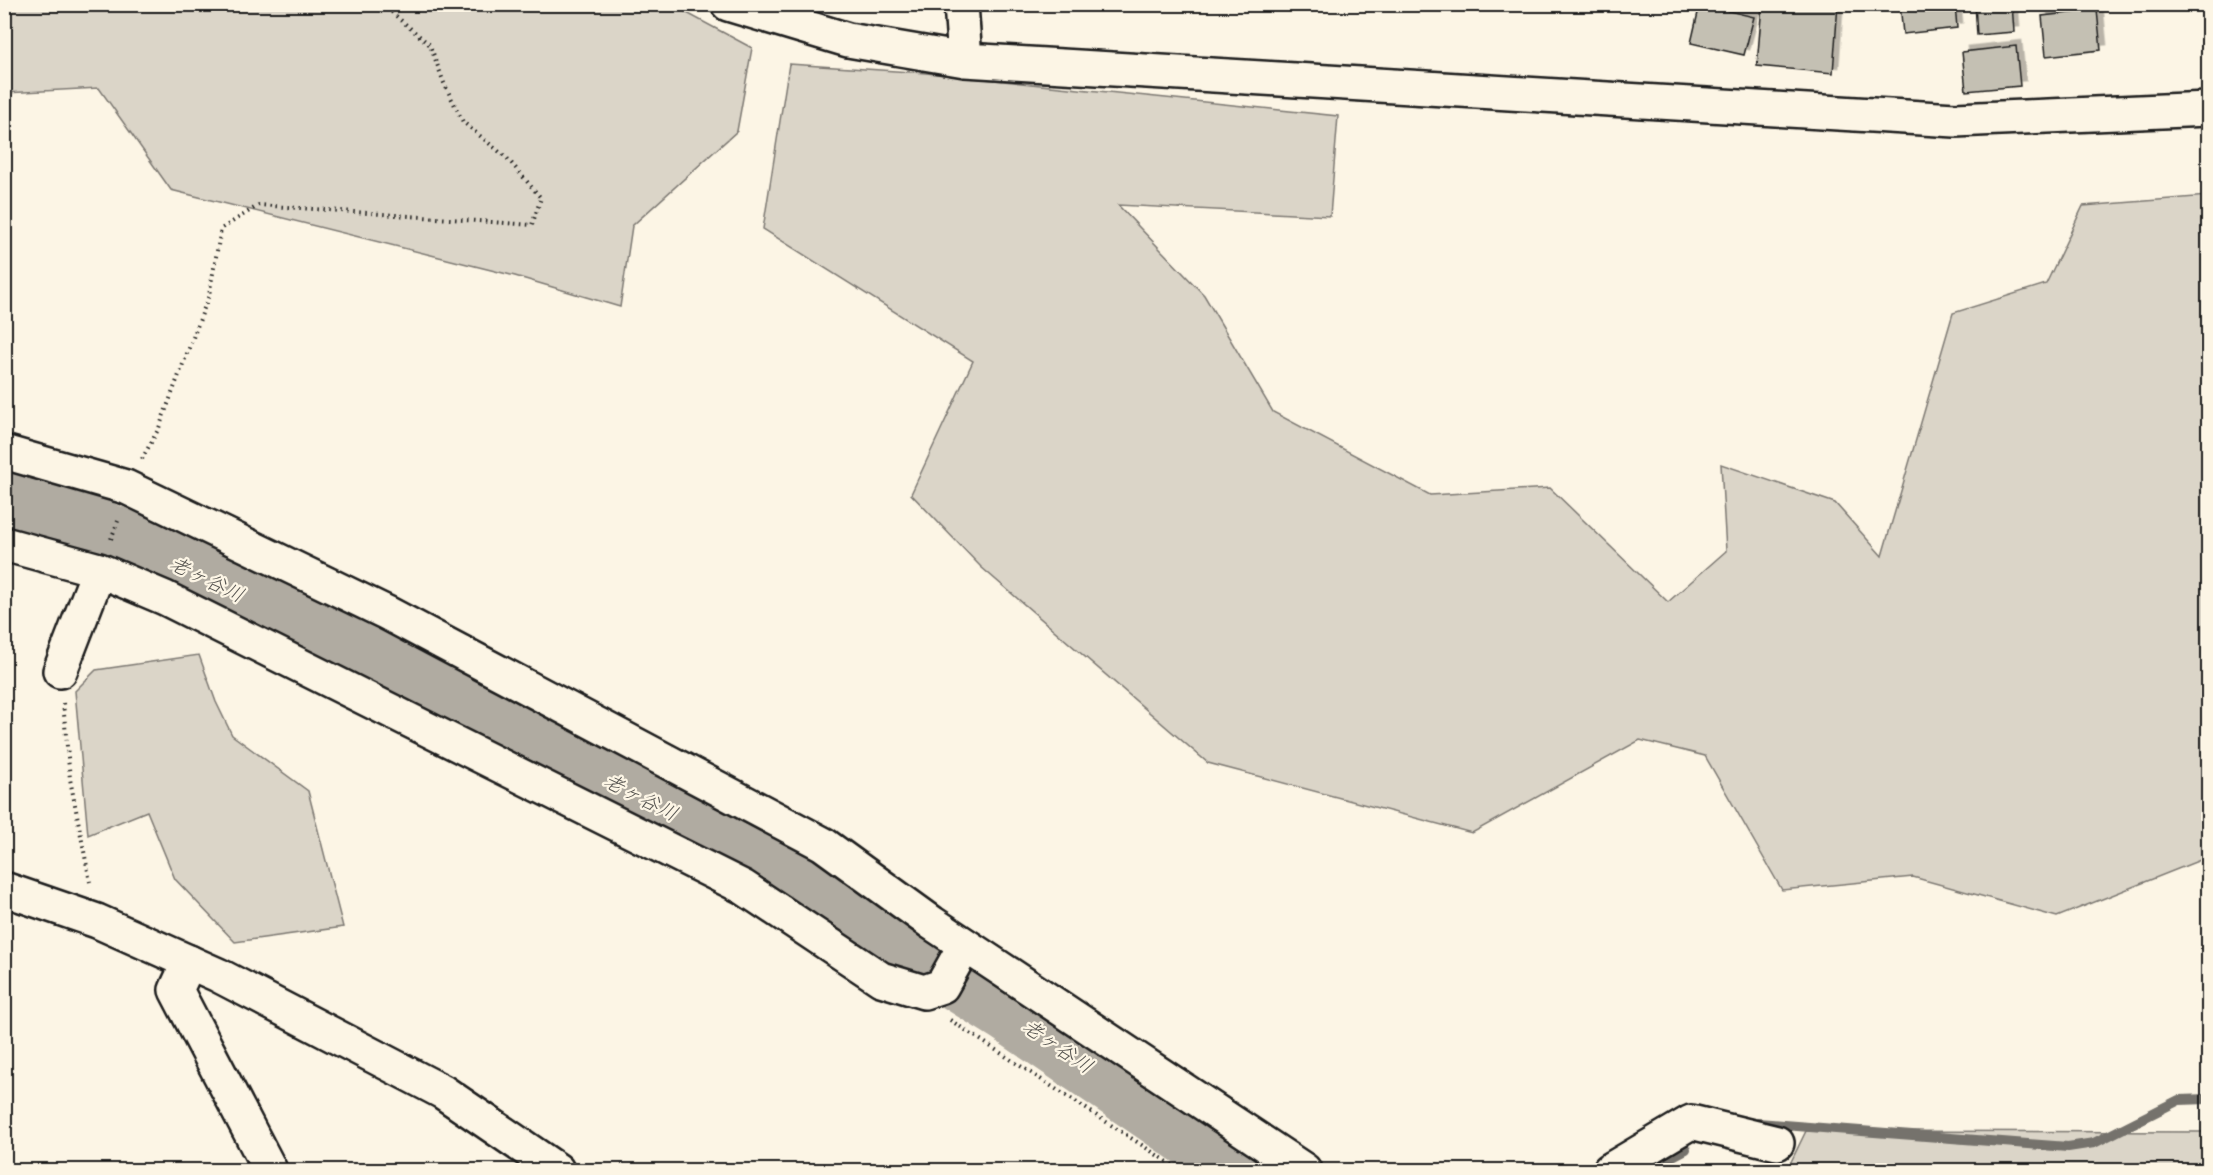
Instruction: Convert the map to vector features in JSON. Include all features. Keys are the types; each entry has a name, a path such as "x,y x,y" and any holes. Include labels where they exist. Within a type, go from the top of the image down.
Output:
{"street":[{"path":"728,4 848,40 965,60 1955,120 2208,108"},
{"path":"962,4 965,60"},
{"path":"4,452 126,487 387,613 823,844 965,945 1304,1170"},
{"path":"4,544 99,570 165,598 743,887 881,979 924,992 942,986 965,945"},
{"path":"60,671 99,570"},
{"path":"4,889 97,921 219,975 443,1092 558,1170"},
{"path":"189,962 176,990 270,1170"},
{"path":"1610,1170 1691,1122 1777,1143"}],"path":[{"path":"126,487 159,428 209,295 221,229 259,205 532,225 541,198 507,158 463,122 430,45 382,4"},
{"path":"60,671 70,779 97,921"},
{"path":"924,992 930,1007 1180,1170"}],"shaded area":[{"path":"5,4 672,5 752,48 737,131 632,226 620,307 515,276 171,190 99,88 5,93"},
{"path":"789,64 926,73 1338,116 1330,216 1118,205 1204,295 1273,412 1430,495 1550,488 1668,602 1726,551 1721,464 1835,503 1882,556 1953,313 2046,284 2083,206 2208,196 2208,857 2057,917 1913,877 1782,890 1705,756 1640,740 1472,833 1208,763 981,567 911,494 973,361 763,229"},
{"path":"199,655 216,702 232,735 308,791 343,927 235,942 175,879 147,811 88,835 75,691 96,670"},
{"path":"1806,1131 2208,1132 2208,1170 1787,1170"}],"building":[{"path":"1700,4 1754,17 1744,55 1691,43"},
{"path":"1762,4 1838,4 1833,73 1757,66"},
{"path":"1900,4 1955,4 1957,28 1903,34"},
{"path":"1975,4 2012,4 2014,32 1977,35"},
{"path":"2097,10 2101,50 2046,56 2042,16"},
{"path":"2016,46 2020,86 1966,91 1962,52"}],"waterway":[{"name":"老ヶ谷川","path":"4,491 141,548 370,657 784,871 1007,1011 1240,1170"},
{"path":"1758,1123 2068,1147 2094,1143 2179,1100 2208,1099"},
{"path":"1646,1170 1686,1149"}]}
